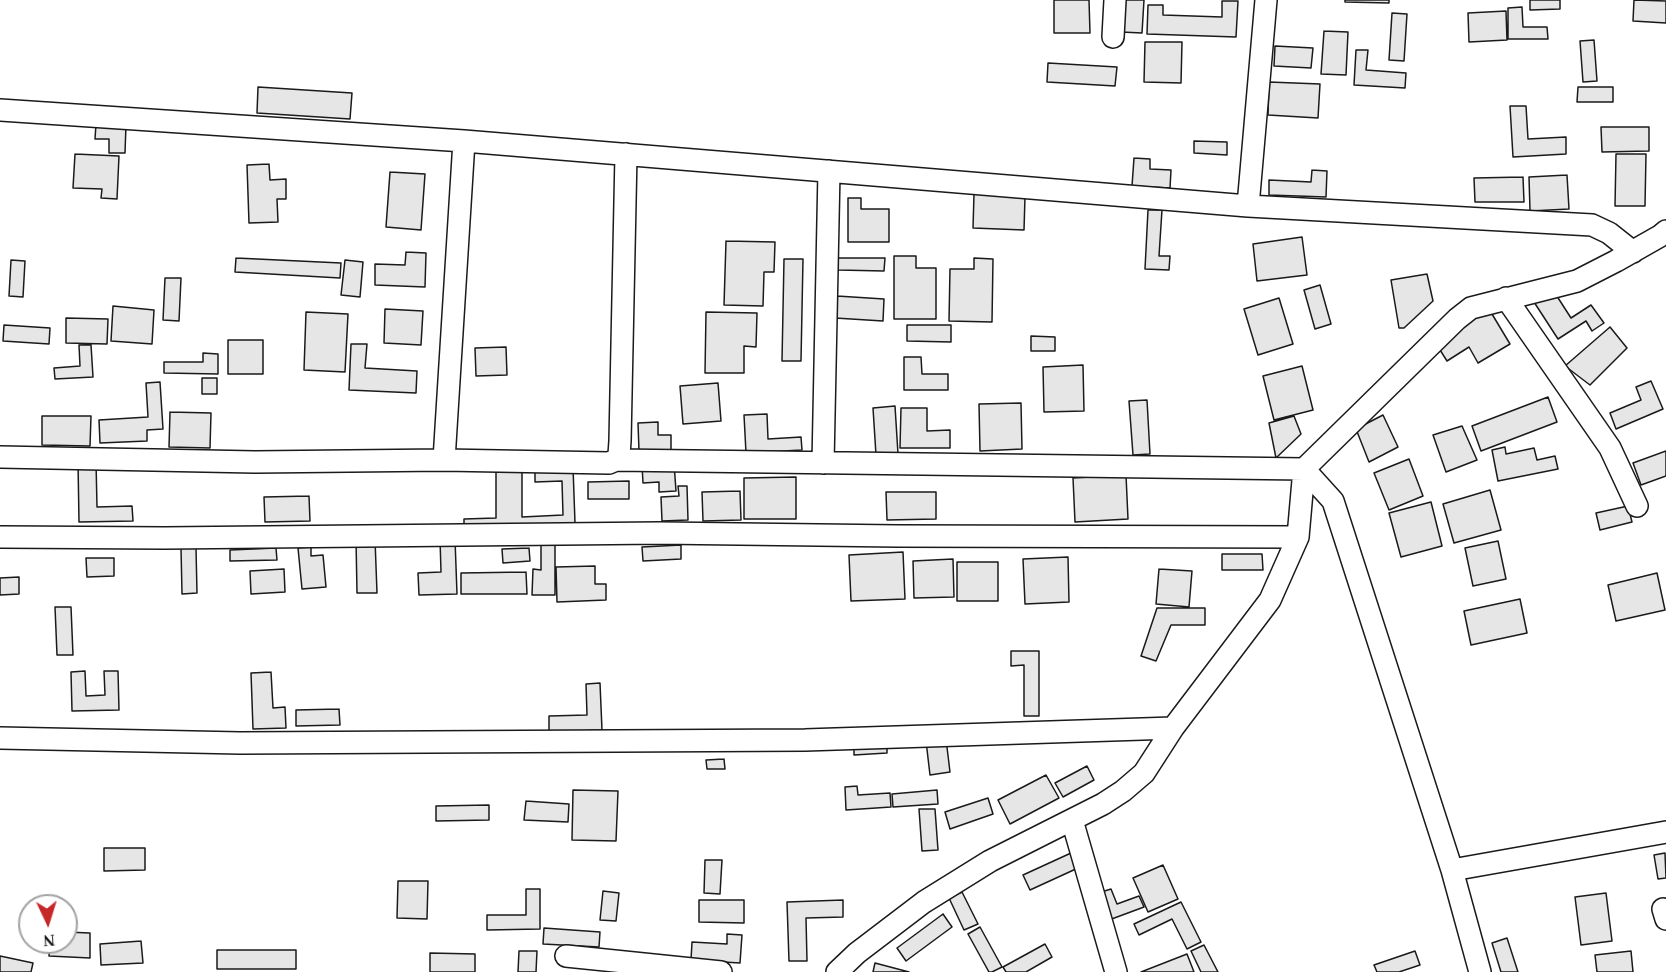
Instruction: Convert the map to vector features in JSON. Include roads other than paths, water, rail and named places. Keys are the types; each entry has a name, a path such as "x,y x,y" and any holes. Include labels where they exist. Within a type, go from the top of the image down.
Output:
{"street":[{"path":"1113,37 1116,0"},
{"path":"1248,206 1266,0"},
{"path":"0,110 464,141 1248,206 1592,225 1609,233 1633,252"},
{"path":"444,460 464,141"},
{"path":"616,460 619,455 620,441 626,154"},
{"path":"824,463 829,171"},
{"path":"837,972 857,953 924,902 990,861 1103,804 1144,773 1173,728 1270,600 1298,537 1304,469 1457,319 1471,308 1577,281 1633,252 1666,231"},
{"path":"1506,298 1610,448 1637,506"},
{"path":"0,457 255,462 444,460 609,463 616,460 1304,469 1333,501 1452,870 1480,972"},
{"path":"0,537 165,538 660,533 1298,537"},
{"path":"0,738 240,743 793,740 1173,728"},
{"path":"1072,820 1116,972"},
{"path":"1452,870 1666,832"},
{"path":"566,956 721,972"}]}
